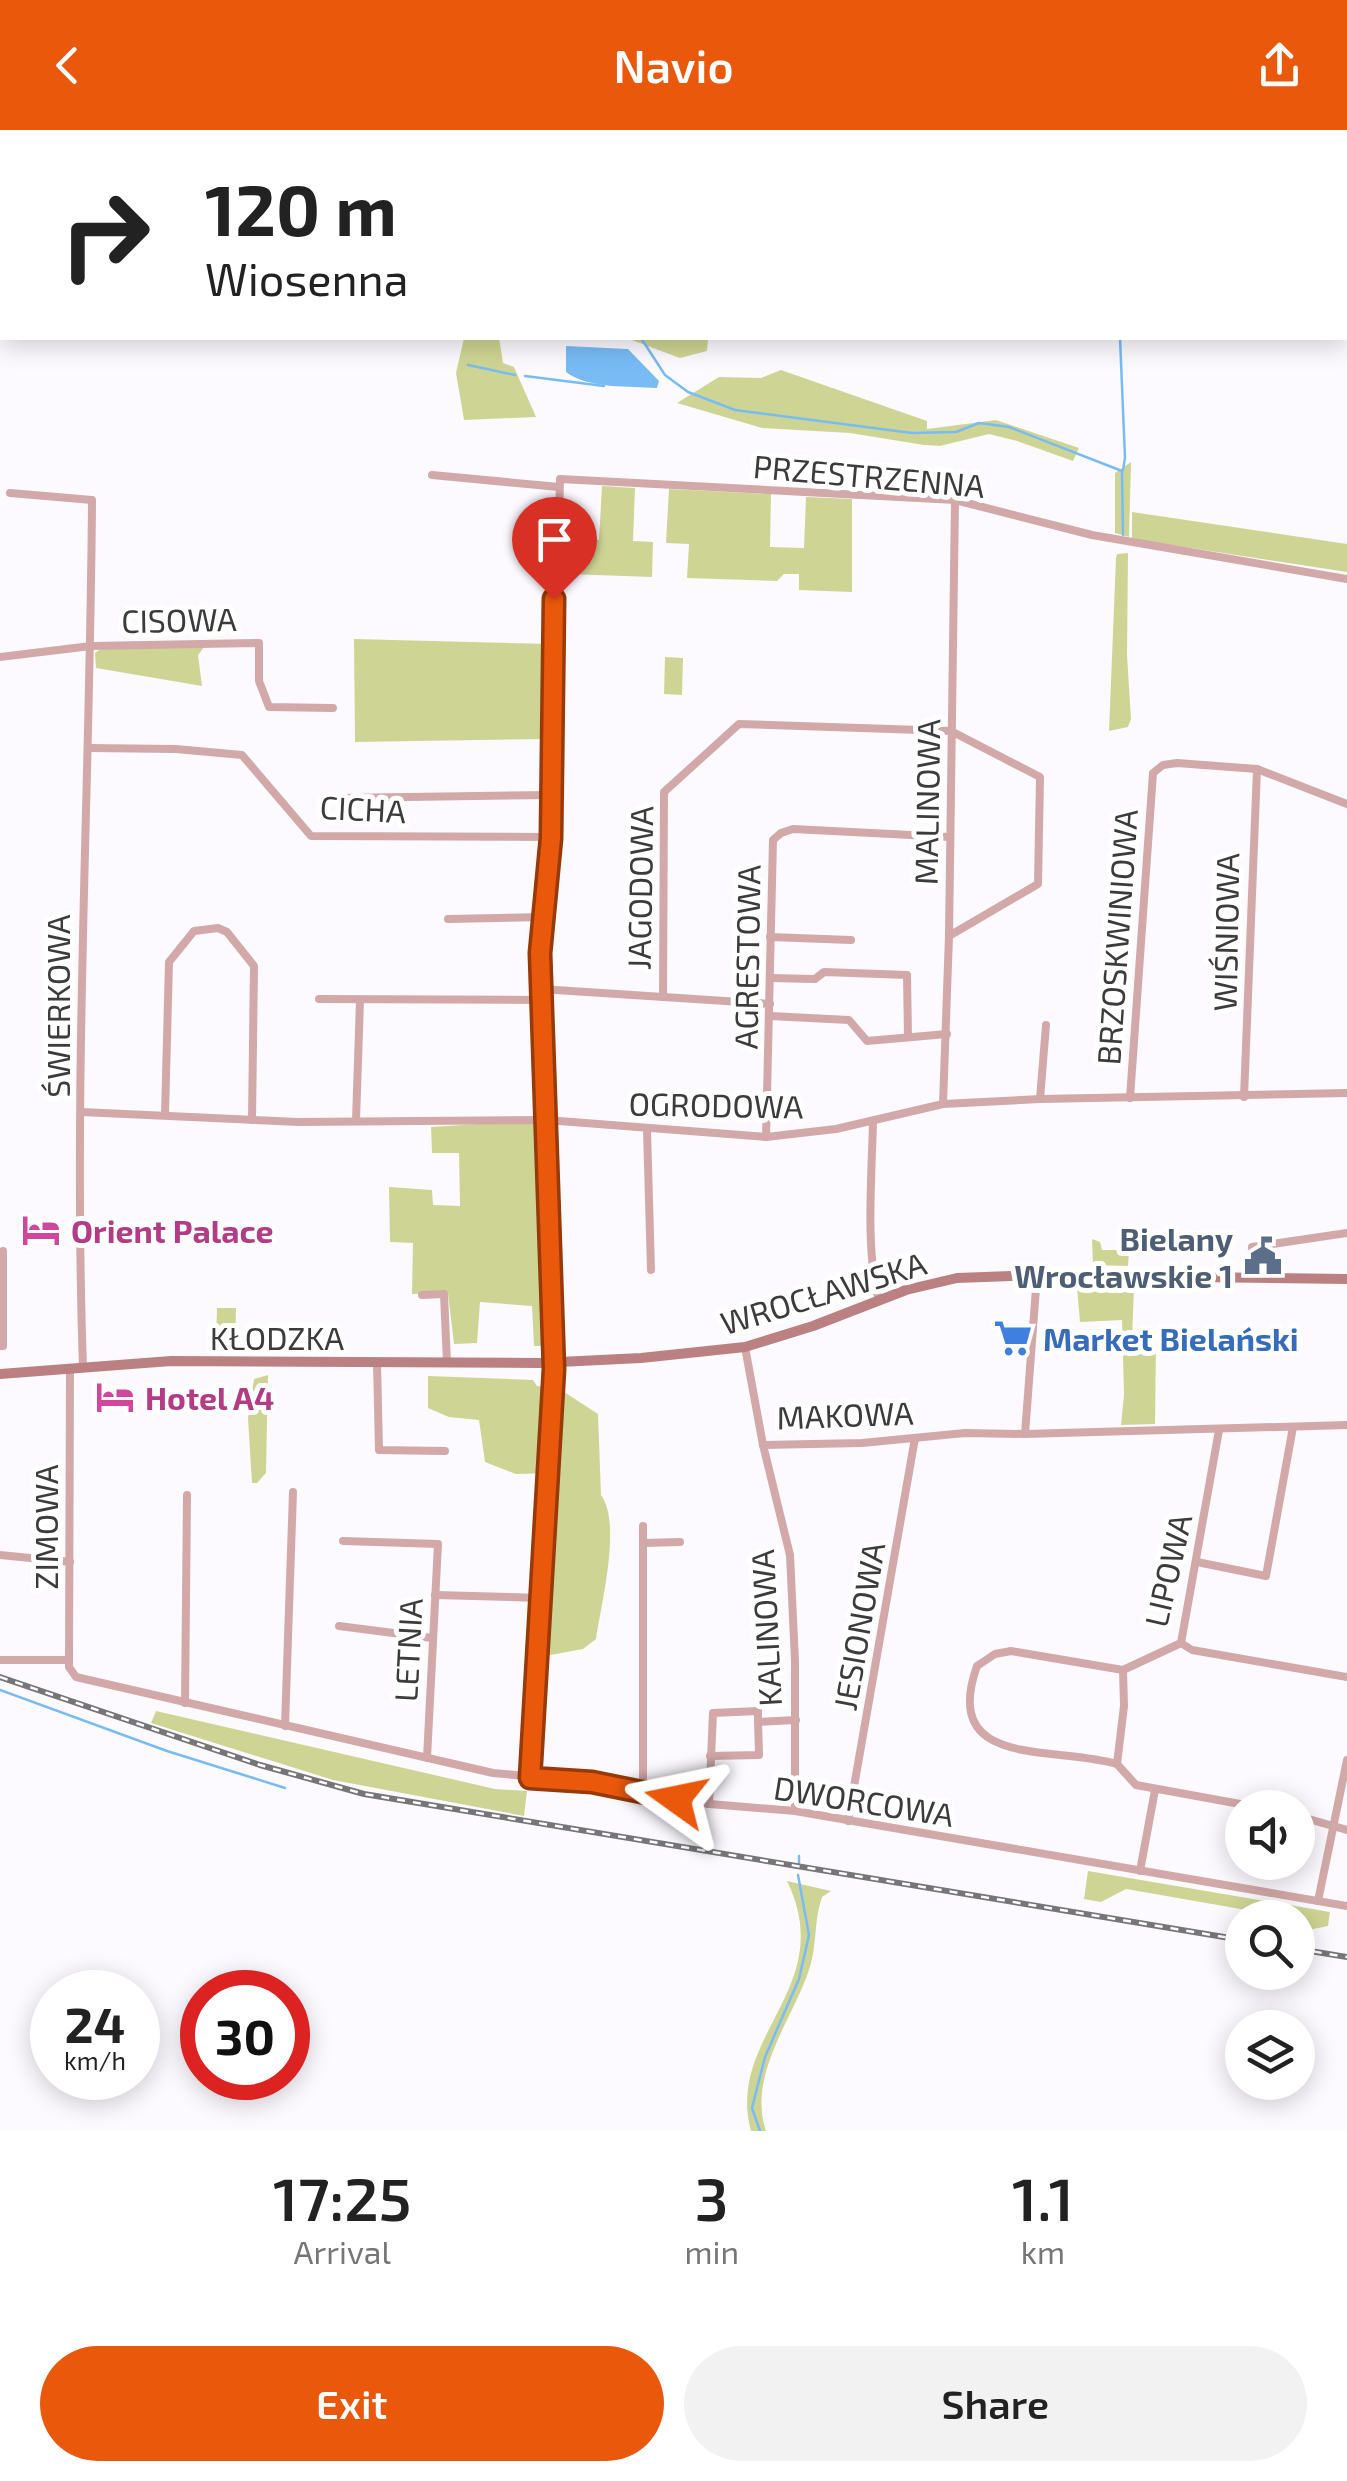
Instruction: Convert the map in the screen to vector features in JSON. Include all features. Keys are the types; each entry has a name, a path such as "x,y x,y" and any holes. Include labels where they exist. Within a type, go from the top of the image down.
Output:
{"main road":[{"name":"WROCŁAWSKA","path":"554,1363 745,1347 878,1300 957,1278 1037,1275 1347,1279"},
{"name":"KŁODZKA","path":"0,1374 171,1361 554,1363"}],"street":[{"name":"PRZESTRZENNA","path":"432,475 956,500 1092,535 1347,579"},
{"path":"530,1778 554,1363 540,989 551,838 554,589 560,483"},
{"name":"ŚWIERKOWA","path":"10,494 92,500 89,748 82,898 83,1367"},
{"name":"MALINOWA","path":"943,1104 956,500"},
{"name":"CISOWA","path":"90,646 259,643 259,681 269,706 332,708"},
{"path":"0,657 90,646"},
{"name":"JAGODOWA","path":"663,997 664,792 740,724 951,730"},
{"path":"949,936 1038,884 1040,777 951,730"},
{"name":"CICHA","path":"89,748 176,748 242,754 310,836 551,838"},
{"name":"BRZOSKWINIOWA","path":"1130,1098 1152,780 1156,770 1168,764 1257,769"},
{"path":"1257,769 1347,804"},
{"name":"WIŚNIOWA","path":"1244,1097 1257,769"},
{"path":"339,798 552,795"},
{"name":"AGRESTOWA","path":"766,1137 773,840 780,832 793,829 950,837"},
{"path":"448,919 543,918"},
{"path":"165,1115 169,962 194,931 218,928 227,932 254,966 252,1120"},
{"path":"770,937 852,940"},
{"path":"770,978 814,979 824,972 907,975 908,1037"},
{"path":"540,989 770,1004"},
{"path":"319,999 541,1000"},
{"path":"356,1121 360,1000"},
{"path":"770,1016 849,1020 867,1041 947,1034"},
{"path":"1040,1099 1046,1025"},
{"name":"OGRODOWA","path":"82,1112 252,1120 546,1120 766,1137 873,1121 943,1104 1347,1093"},
{"path":"873,1121 874,1286 878,1300"},
{"path":"647,1130 650,1270"},
{"path":"1250,1276 1252,1247 1347,1234"},
{"path":"0,1346 4,1251"},
{"path":"1025,1434 1037,1275"},
{"path":"422,1295 444,1294 447,1363"},
{"name":"MAKOWA","path":"745,1347 764,1444 965,1433 1347,1425"},
{"path":"377,1362 379,1450 446,1451"},
{"name":"ZIMOWA","path":"69,1660 70,1368"},
{"path":"1196,1562 1266,1576 1293,1427"},
{"name":"LIPOWA","path":"1123,1670 1181,1644 1219,1430"},
{"name":"JESIONOWA","path":"848,1821 915,1438"},
{"name":"KALINOWA","path":"764,1444 790,1556 795,1812"},
{"path":"285,1726 292,1492"},
{"path":"185,1702 187,1495"},
{"path":"642,1792 644,1526"},
{"name":"LETNIA","path":"343,1541 438,1544 426,1758"},
{"path":"643,1543 680,1542"},
{"path":"0,1555 70,1562"},
{"path":"435,1594 542,1598"},
{"path":"339,1626 432,1638"},
{"path":"1181,1644 1192,1650 1347,1677"},
{"path":"1116,1764 1124,1706 1123,1670 1003,1651 977,1666 968,1706 971,1720 989,1741 1116,1764 1136,1785 1225,1802"},
{"path":"0,1660 69,1660"},
{"name":"DWORCOWA","path":"69,1660 70,1674 82,1680 492,1773 592,1782 709,1804 795,1812 1347,1906"},
{"path":"709,1804 710,1756 713,1713 758,1711 760,1756 710,1756"},
{"path":"758,1722 796,1720"},
{"path":"1318,1901 1347,1760"},
{"path":"1140,1871 1153,1789"},
{"path":"1315,1821 1347,1830"}],"green space":[{"path":"464,340 499,340 503,363 514,367 536,417 464,420 456,373"},
{"path":"631,340 708,340 707,351 680,358"},
{"path":"781,370 927,421 927,429 996,420 1079,448 1073,461 989,434 940,446 850,433 762,428 677,403 719,377 761,378"},
{"path":"1131,462 1129,537 1115,533 1115,473"},
{"path":"602,486 635,488 633,541 653,542 652,577 567,574 562,569 563,539 599,540"},
{"path":"669,489 771,494 770,547 804,548 806,497 852,499 852,592 799,590 799,574 784,574 777,581 687,578 689,544 666,543"},
{"path":"1132,512 1347,544 1347,572 1132,539"},
{"path":"1128,553 1131,719 1128,727 1109,731 1116,558 1117,554"},
{"path":"354,639 551,644 547,739 355,742"},
{"path":"205,646 198,655 202,686 96,668 95,653 102,648"},
{"path":"665,657 683,658 682,695 664,694"},
{"path":"541,1120 548,1346 534,1346 532,1306 480,1302 477,1343 454,1344 448,1293 412,1294 413,1243 390,1242 389,1187 432,1190 433,1205 460,1206 459,1153 432,1153 431,1127"},
{"path":"1130,1238 1128,1266 1093,1265 1092,1239 1100,1242 1102,1250 1121,1250"},
{"path":"1077,1287 1134,1287 1132,1339 1156,1344 1155,1424 1121,1425 1122,1320 1080,1322"},
{"path":"217,1308 236,1308 235,1349 220,1348 216,1340"},
{"path":"268,1375 266,1473 252,1483 248,1418 254,1379"},
{"path":"428,1376 533,1380 537,1386 558,1388 598,1414 601,1495 607,1508 610,1544 596,1639 583,1649 545,1656 557,1473 516,1474 485,1462 479,1420 449,1417 428,1408"},
{"path":"156,1711 495,1789 527,1791 524,1816 333,1780 151,1723"},
{"path":"1088,1871 1259,1900 1225,1900 1225,1906 1126,1889 1101,1902 1084,1899"},
{"path":"787,1881 831,1891 822,1897 810,1967 767,2068 762,2089 766,2131 751,2131 747,2097 753,2067 792,1982 800,1951 799,1918"},
{"path":"1315,1909 1330,1912 1328,1926 1315,1929"}],"water":[{"path":"566,346 628,349 659,381 657,388 610,386 575,377 566,372"}],"waterway":[{"path":"642,340 665,375 688,392 735,410 912,433 956,432 979,423 1009,427 1122,471 1123,535"},
{"path":"1120,340 1123,470"},
{"path":"468,365 515,375"},
{"path":"525,376 604,386"},
{"path":"0,1690 167,1751 285,1788"},
{"path":"799,1856 799,1863"},
{"path":"760,2131 752,2108 765,2057 799,1979 809,1935 798,1875"}],"railway":[{"path":"0,1677 260,1765 364,1794 1225,1937"},
{"path":"1315,1952 1347,1957"}],"place":[{"name":"Orient Palace","path":"41,1230"},
{"name":"Bielany Wrocławskie 1","path":"1263,1256"},
{"name":"Market Bielański","path":"1013,1338"},
{"name":"Hotel A4","path":"115,1397"}],"route":[{"path":"554,599 551,838 540,953 554,1369 530,1778 592,1782 676,1799"}]}
